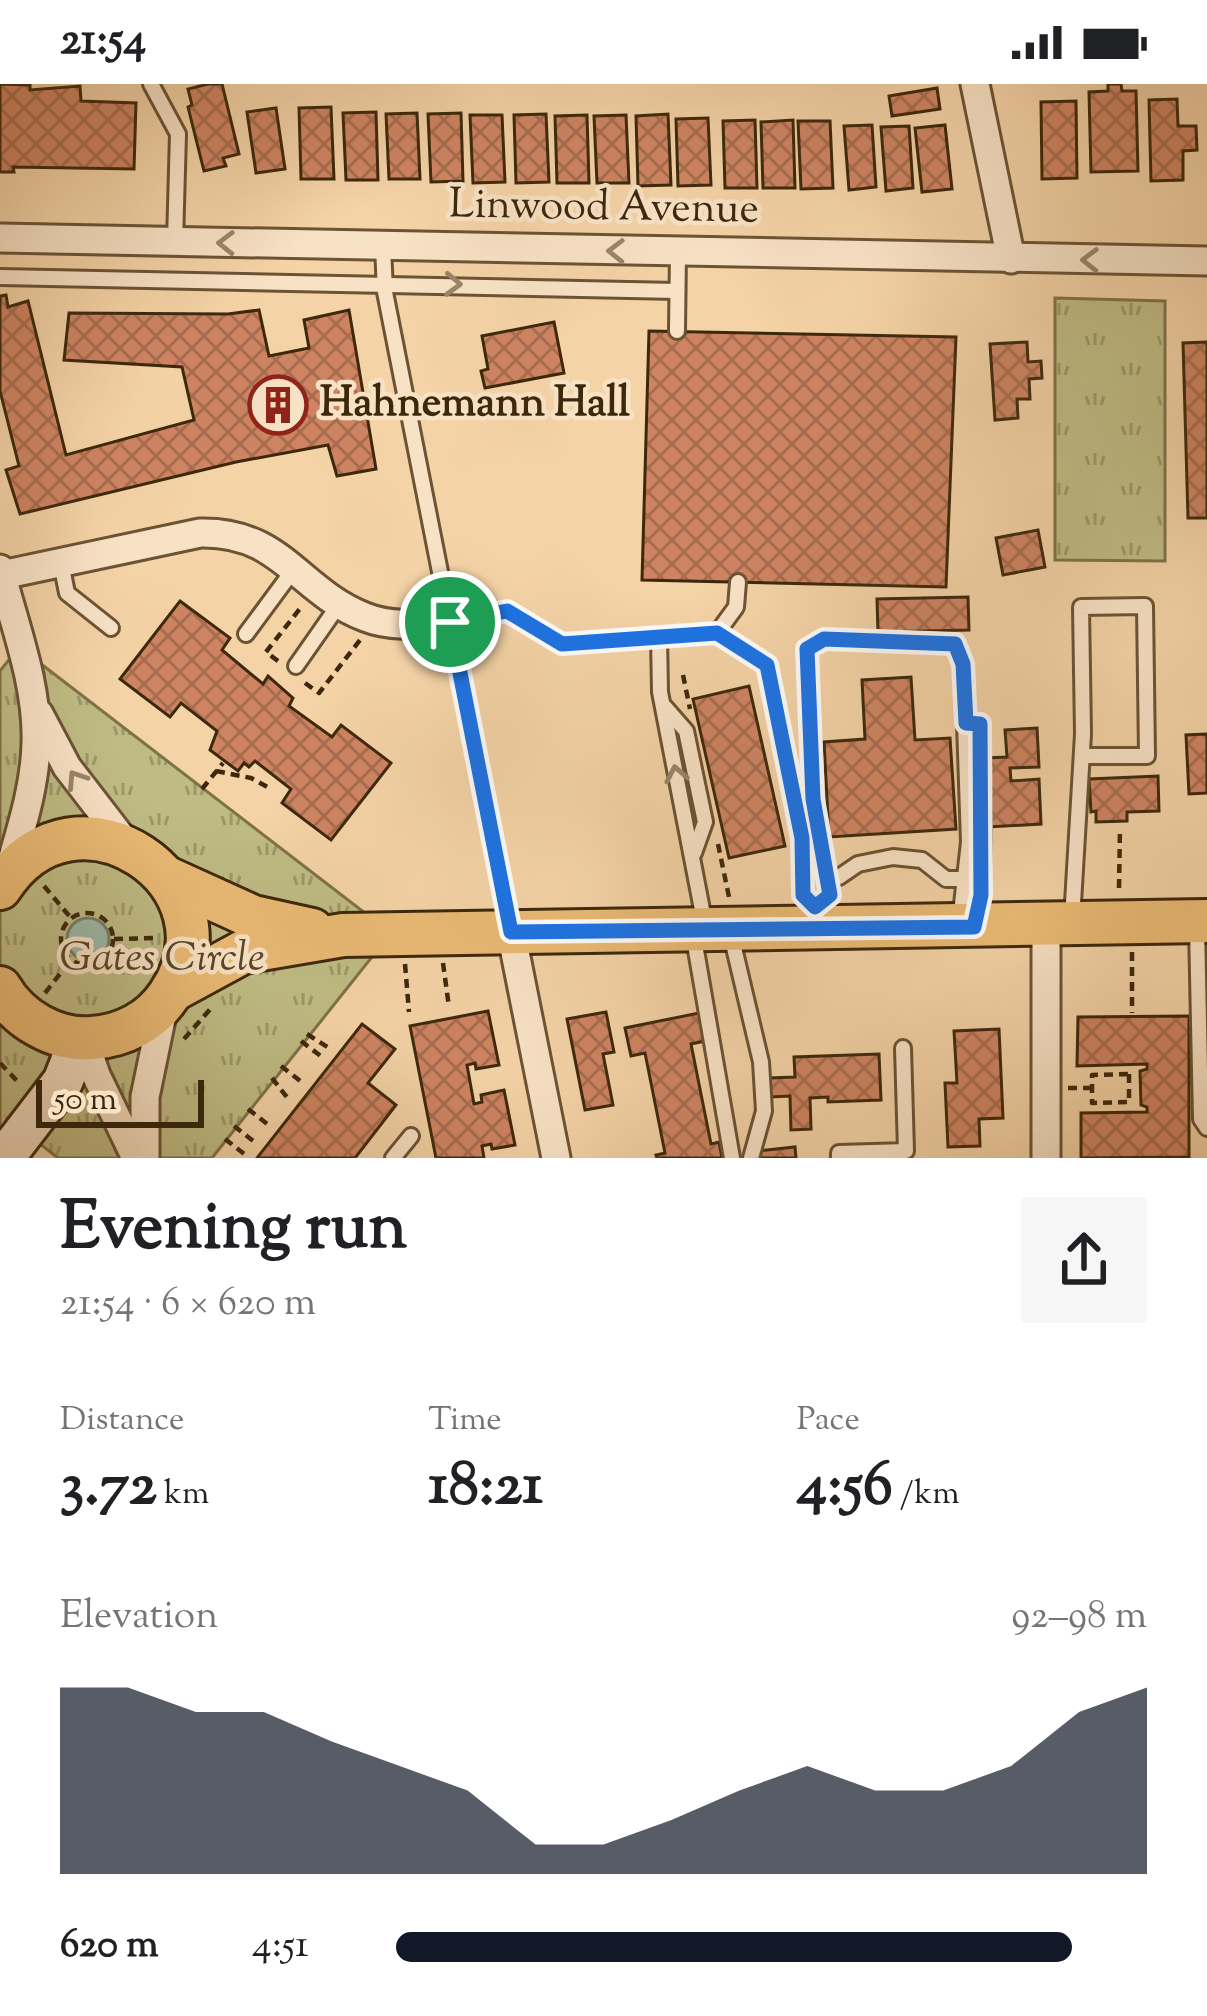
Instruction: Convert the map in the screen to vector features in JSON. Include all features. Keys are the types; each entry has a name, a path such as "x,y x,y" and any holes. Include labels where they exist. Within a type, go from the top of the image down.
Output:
{"main road":[{"path":"16,881 36,851 70,839 93,838 128,847 149,860 167,878 181,903 187,931 184,962 169,996"},
{"path":"167,878 266,921 343,934"},
{"path":"20,993 18,1011 37,1025 82,1039 122,1032 152,1014 169,996 243,952 343,934 709,930 816,917 967,927 1202,922"}],"street":[{"path":"975,84 1011,259"},
{"name":"Linwood Avenue","path":"0,238 1207,261"},
{"path":"128,847 67,767 34,705 7,630 1,572 200,533 232,532 258,542 363,617 387,623 450,622"},
{"path":"16,881 36,741 34,705"},
{"path":"1046,1158 1059,926"},
{"path":"511,932 556,1158"},
{"path":"140,1158 145,1097 169,996"},
{"path":"82,1039 140,1158"},
{"path":"4,1158 64,1081 82,1039"}],"lane":[{"path":"151,84 178,134 175,242"},
{"path":"383,246 385,282 511,932"},
{"path":"677,331 678,252"},
{"path":"0,277 677,291"},
{"path":"61,562 68,593 111,628"},
{"path":"246,634 294,569"},
{"path":"717,633 736,607 738,582"},
{"path":"296,666 340,603"},
{"path":"1059,926 1082,756 1081,607 1145,606 1147,756 1082,756"},
{"path":"450,622 507,611 562,644 717,633 767,665 802,838 803,895 816,917 830,895 813,799 807,649 824,639 955,644 963,664 966,723 967,927"},
{"path":"658,636 662,703 709,930 732,1158"},
{"path":"966,723 980,724 981,895 967,927"},
{"path":"828,878 839,877 858,863 893,857 922,860 946,880 965,878"},
{"path":"1202,922 1201,1120 1207,1128"},
{"path":"709,930 761,1062 764,1111 751,1158"},
{"path":"839,1158 839,1153 906,1151 903,1048"},
{"path":"393,1158 411,1136"}],"path":[{"path":"266,652 302,605"},
{"path":"319,693 360,640"},
{"path":"202,789 223,763"},
{"path":"217,771 251,778 272,789"},
{"path":"1119,901 1120,828"},
{"path":"16,881 71,918 95,914 108,923 113,939 108,955 94,964 71,960 20,993"},
{"path":"71,918 60,939 71,960"},
{"path":"113,939 164,938"},
{"path":"1132,947 1132,1013"},
{"path":"405,956 409,1012"},
{"path":"442,956 449,1007"},
{"path":"183,1040 215,1004"},
{"path":"307,1034 329,1048"},
{"path":"301,1041 322,1057"},
{"path":"281,1066 303,1082"},
{"path":"1129,1074 1129,1102 1092,1102 1092,1088 1092,1075 1129,1074"},
{"path":"272,1078 289,1100"},
{"path":"1058,1088 1092,1088"},
{"path":"248,1109 270,1126"},
{"path":"234,1126 256,1143"},
{"path":"224,1139 247,1156"}],"green space":[{"path":"1055,298 1165,301 1165,561 1055,560"},
{"name":"Gates Circle","path":"19,647 391,933 212,1158 58,1158 12,1122 0,1137 0,671"}],"shaded area":[{"path":"88,918 103,924 109,939 103,954 88,960 73,954 67,939 73,924"}],"building":[{"path":"0,84 30,85 30,90 80,86 81,101 136,103 134,169 13,167 14,172 0,172"},
{"path":"222,84 239,154 223,158 226,166 204,171 188,89"},
{"path":"1108,84 1136,91 1138,171 1091,172 1089,92 1108,91"},
{"path":"937,88 940,109 892,116 889,96"},
{"path":"1177,99 1178,126 1196,126 1197,150 1183,151 1183,180 1151,181 1149,100"},
{"path":"1076,101 1077,178 1042,179 1041,102"},
{"path":"331,107 334,179 301,179 299,108"},
{"path":"276,108 285,169 256,173 247,112"},
{"path":"376,112 378,180 346,180 343,113"},
{"path":"417,113 420,179 389,179 386,114"},
{"path":"461,113 463,181 431,182 428,114"},
{"path":"546,114 549,182 516,183 514,115"},
{"path":"668,114 671,185 638,186 636,116"},
{"path":"470,115 502,115 505,182 473,183"},
{"path":"587,115 589,183 557,183 555,116"},
{"path":"626,115 629,183 597,183 594,116"},
{"path":"708,118 711,185 678,186 676,119"},
{"path":"755,120 757,188 725,188 723,121"},
{"path":"793,120 795,188 763,188 761,122"},
{"path":"798,121 830,121 833,188 801,189"},
{"path":"872,125 876,187 849,190 844,126"},
{"path":"945,125 952,189 922,192 915,128"},
{"path":"909,126 913,188 886,191 881,127"},
{"name":"Hahnemann Hall","path":"6,295 8,307 28,301 66,455 194,420 182,367 64,360 69,313 259,310 269,356 309,348 304,320 349,310 376,469 337,476 328,445 20,514 6,470 19,466 0,391 0,296"},
{"path":"554,322 564,373 485,388 481,371 488,369 482,336"},
{"path":"649,331 956,337 946,587 642,580"},
{"path":"1027,342 1028,362 1041,361 1042,378 1029,379 1030,399 1017,399 1018,418 995,420 990,344"},
{"path":"1207,342 1207,518 1188,518 1183,343"},
{"path":"1038,530 1045,567 1003,575 996,538"},
{"path":"968,597 969,630 878,632 877,599"},
{"path":"180,601 230,638 222,650 263,684 268,676 293,698 289,706 332,737 341,725 391,763 331,840 282,803 291,789 255,761 249,767 244,763 238,771 210,750 217,731 181,703 170,717 120,679"},
{"path":"911,677 915,740 950,738 956,829 829,837 824,742 865,739 862,680"},
{"path":"749,686 785,846 729,858 693,699"},
{"path":"1037,728 1039,767 1010,768 1011,781 1039,779 1041,824 988,827 985,758 1007,757 1005,730"},
{"path":"1207,734 1207,793 1189,794 1186,735"},
{"path":"1158,776 1159,811 1127,812 1127,821 1096,822 1089,779"},
{"path":"488,1011 499,1065 476,1069 475,1063 467,1065 474,1104 482,1102 481,1095 504,1090 515,1145 482,1146 484,1158 436,1158 410,1026"},
{"path":"606,1012 614,1052 603,1054 613,1105 585,1110 567,1019"},
{"path":"699,1013 705,1041 691,1044 711,1144 719,1142 722,1158 657,1158 665,1153 645,1053 631,1056 625,1028"},
{"path":"1189,1016 1189,1157 1081,1158 1081,1113 1147,1112 1141,1105 1140,1071 1147,1064 1077,1066 1078,1017"},
{"path":"362,1024 395,1049 368,1083 396,1105 355,1158 257,1158"},
{"path":"999,1029 1003,1118 979,1119 980,1146 948,1147 945,1083 957,1083 954,1031"},
{"path":"879,1054 881,1100 810,1098 811,1129 791,1130 790,1096 771,1097 770,1078 795,1077 794,1057"},
{"path":"795,1147 796,1158 758,1158 757,1151"}],"place":[{"name":"Hahnemann Hall","path":"278,405"}],"route":[{"path":"507,611 562,644 575,645 717,633 754,654 767,665 802,838 803,895 815,907 830,895 816,832 807,649 824,639 955,644 963,664 966,723 980,724 981,895 974,927 511,932 450,622 507,611"}]}
